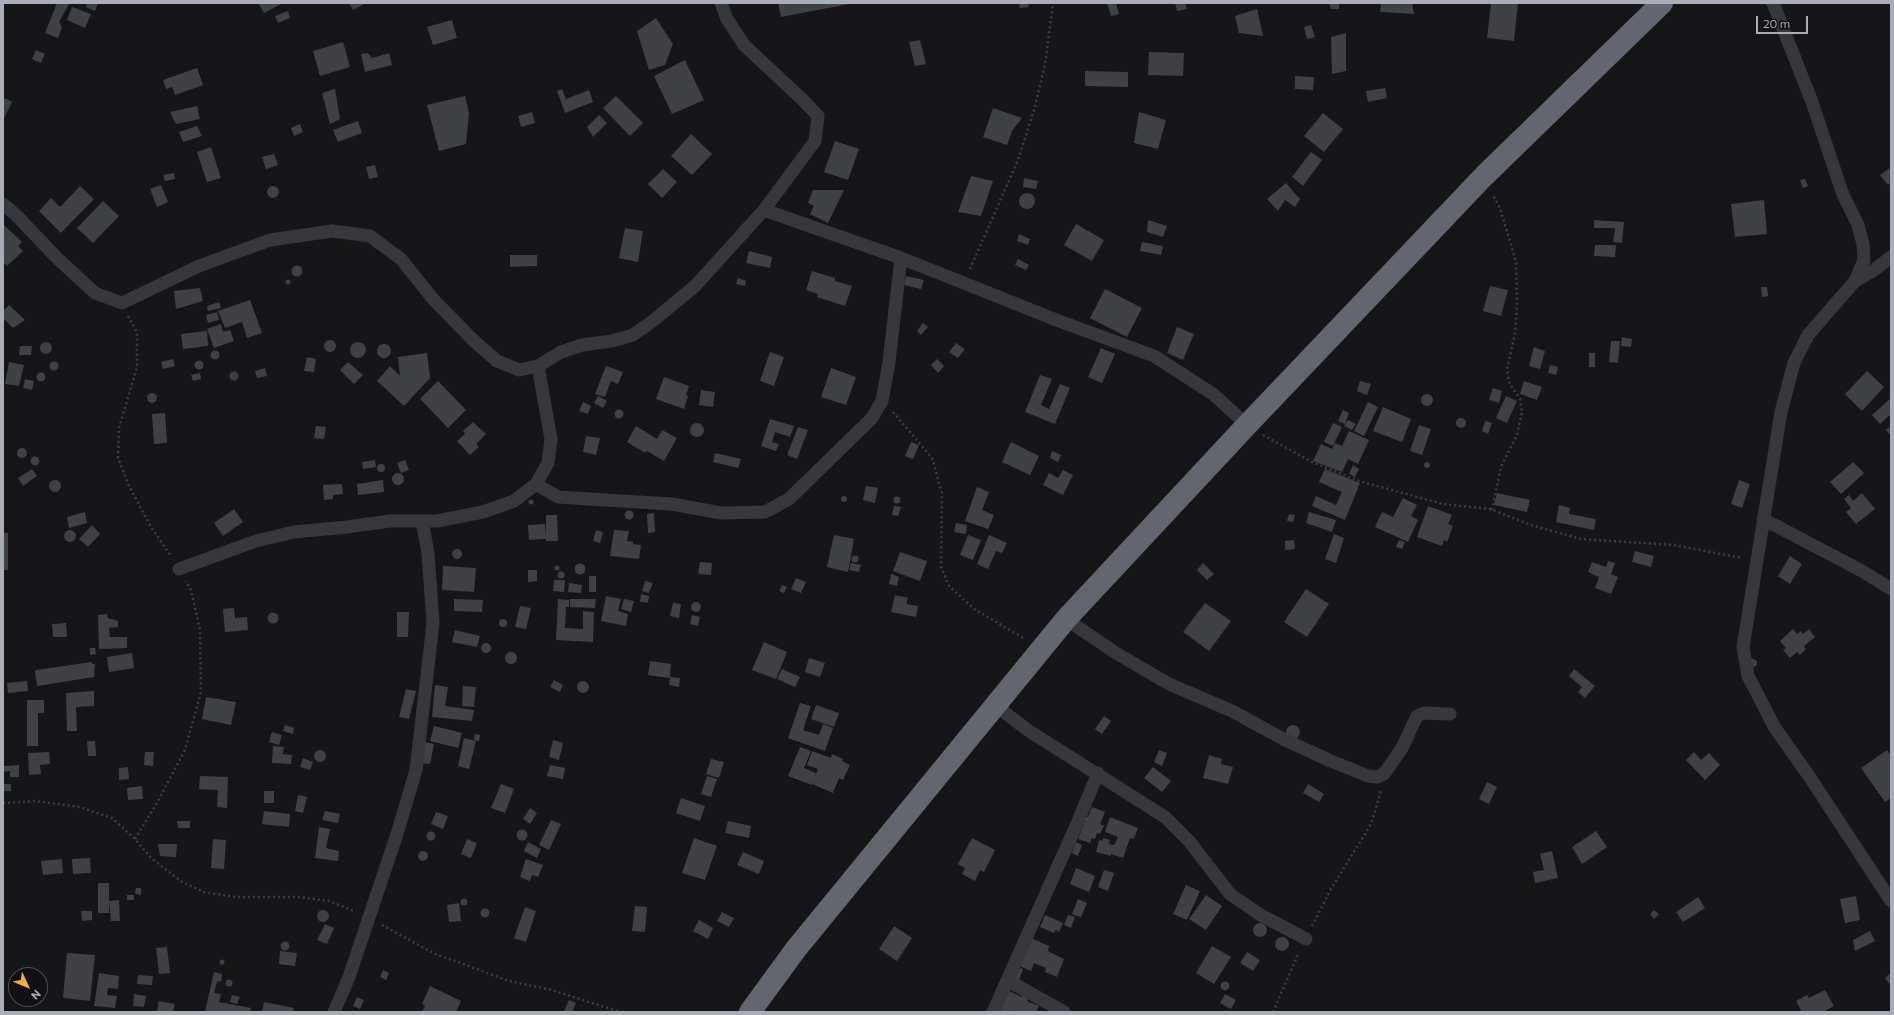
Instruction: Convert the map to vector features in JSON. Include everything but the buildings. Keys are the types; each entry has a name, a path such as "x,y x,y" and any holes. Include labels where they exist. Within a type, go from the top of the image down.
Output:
{"highway":[{"path":"750,1012 796,949 1066,619 1247,425 1484,176 1662,3"}],"street":[{"path":"3,204 16,215 57,258 96,292 122,303 200,266 270,240 332,231 370,236 401,259 434,299 473,340 497,361 519,370 538,366 561,352 582,345 612,341 633,335 695,286 764,210 815,141 818,116 744,44 728,19 721,3"},
{"path":"1772,3 1812,102 1842,192 1858,225 1863,244 1864,260 1855,281 1808,335 1794,363 1782,412 1756,560 1743,647 1748,676 1775,728 1810,776 1891,901"},
{"path":"764,210 901,258 1154,356 1213,394 1247,425"},
{"path":"1855,281 1874,270 1891,257"},
{"path":"536,484 558,497 666,504 722,513 765,512 789,499 829,462 872,418 882,401 889,362 901,258"},
{"path":"179,569 256,541 294,532 347,528 390,521 437,521 483,512 514,501 536,484 548,463 551,439 538,366"},
{"path":"1763,519 1862,570 1891,590"},
{"path":"334,1012 349,977 398,834 416,770 433,623 428,553 422,521"},
{"path":"1066,619 1116,653 1169,684 1232,711 1285,740 1368,776 1377,778 1384,774 1402,748 1417,716 1424,713 1450,714"},
{"path":"996,706 1030,731 1165,817 1189,841 1230,894 1259,914 1306,939"},
{"path":"993,1012 1098,773"},
{"path":"1007,980 1064,1012"}],"path":[{"path":"964,283 1018,160 1034,110 1045,65 1053,3"},
{"path":"1484,176 1500,208 1516,262 1517,305 1515,333 1507,370 1509,382 1520,399 1522,412 1517,435 1501,467 1492,510"},
{"path":"122,303 137,332 137,367 119,428 118,458 129,486 151,527 191,590 200,630 201,692 185,750 158,801 135,839"},
{"path":"882,401 913,434 932,458 942,493 941,566 949,586 974,609 1040,649"},
{"path":"1247,425 1312,462 1359,481 1443,504 1492,510 1530,525 1582,539 1674,545 1756,560"},
{"path":"1273,1012 1306,939 1331,889 1370,824 1380,798 1384,774"},
{"path":"3,803 36,801 80,806 112,818 135,839 151,858 182,882 204,892 235,897 300,897 328,901 345,906 433,953 509,981 552,990 620,1012"}]}
